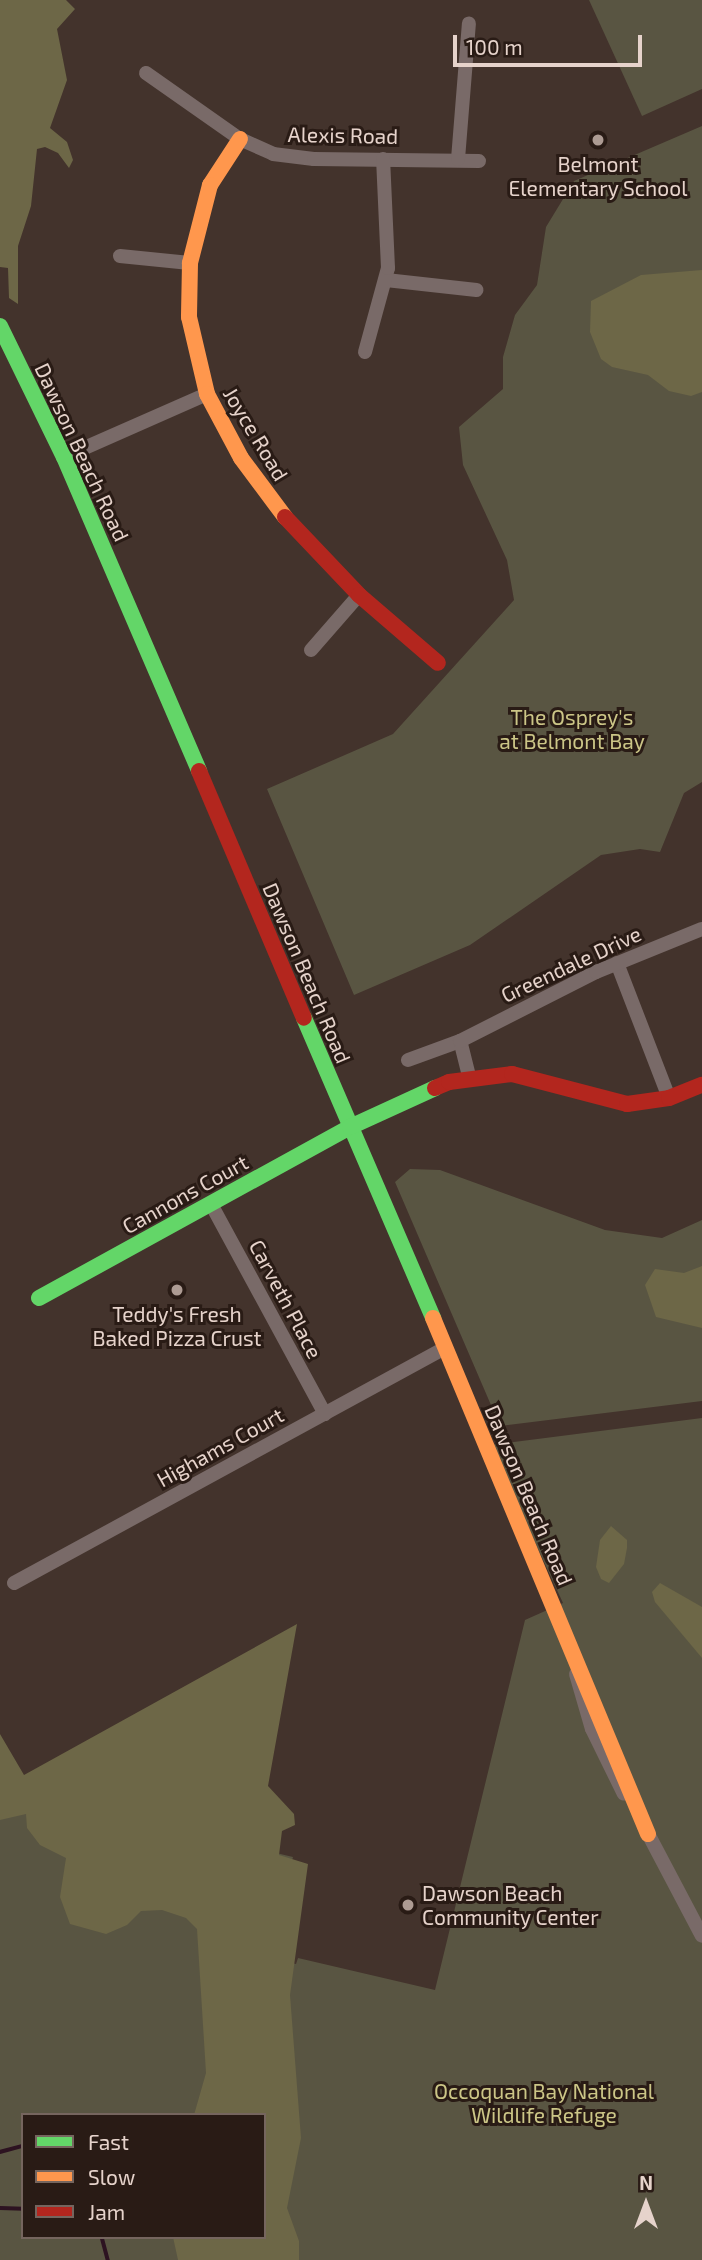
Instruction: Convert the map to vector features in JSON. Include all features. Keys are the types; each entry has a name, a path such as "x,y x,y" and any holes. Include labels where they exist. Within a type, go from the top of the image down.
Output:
{"street":[{"path":"458,159 469,23"},
{"name":"Alexis Road","path":"146,73 240,139 293,158 479,161"},
{"name":"Joyce Road","path":"240,139 210,186 190,263 189,317 207,394 258,482 318,555 359,595 438,663"},
{"path":"365,352 386,280 389,243 383,159"},
{"path":"120,256 190,263"},
{"path":"386,280 476,290"},
{"name":"Dawson Beach Road","path":"0,328 64,457 445,1348 648,1834 702,1936"},
{"path":"64,457 207,394"},
{"path":"311,650 359,595"},
{"name":"Greendale Drive","path":"408,1060 460,1041 617,963 702,929"},
{"path":"617,963 669,1098"},
{"path":"460,1041 470,1076 529,1077 616,1103 669,1098 702,1084"},
{"name":"Cannons Court","path":"39,1298 350,1126 470,1076"},
{"name":"Carveth Place","path":"211,1204 325,1413"},
{"name":"Highams Court","path":"15,1583 445,1348"}],"green space":[{"path":"589,0 702,0 702,89 642,116"},
{"name":"The Osprey's at Belmont Bay","path":"702,126 702,782 684,793 660,852 640,849 601,855 470,945 354,995 267,789 393,734 514,600 507,560 463,465 459,427 503,389 503,357 515,315 537,285 546,227 574,181"},
{"path":"410,1169 440,1170 605,1230 662,1238 702,1220 702,1401 500,1426 395,1182"},
{"name":"Occoquan Bay National Wildlife Refuge","path":"702,1418 702,2260 0,2260 0,1788 293,1857 266,1957 296,1964 298,1958 435,1990 525,1620 563,1603 490,1445"}],"shaded area":[{"path":"0,0 66,0 75,9 57,29 67,80 50,128 67,142 73,160 69,168 58,153 45,147 37,149 31,206 18,246 18,304 9,298 8,268 0,267"},
{"path":"702,270 702,392 691,396 669,391 648,375 612,367 601,359 590,332 591,301 641,275"},
{"path":"702,1266 702,1328 656,1317 645,1285 655,1269 684,1273"},
{"path":"611,1526 627,1540 627,1548 624,1564 609,1583 601,1579 596,1567 600,1540"},
{"path":"660,1583 702,1607 702,1658 655,1602 652,1592"},
{"path":"297,1624 268,1786 294,1814 295,1825 282,1831 279,1855 308,1864 290,1995 301,2138 287,2208 299,2241 299,2260 178,2260 173,2239 266,2239 266,2113 195,2113 206,2073 197,1929 186,1918 162,1910 141,1911 127,1925 106,1934 70,1924 60,1897 66,1858 40,1845 27,1828 26,1814 0,1820 0,1734 24,1775"}],"waterway":[{"path":"0,2152 21,2147"},
{"path":"0,2208 21,2209"},
{"path":"103,2239 108,2260"}],"traffic: fast":[{"path":"0,326 64,457 199,771"},
{"path":"304,1018 433,1318"},
{"path":"39,1298 350,1127 435,1088"}],"traffic: slow":[{"path":"240,139 210,185 190,263 189,317 207,394 241,458 285,517"},
{"path":"433,1318 648,1834"}],"traffic: jam":[{"path":"285,517 359,595 438,663"},
{"path":"199,771 304,1018"},
{"path":"435,1088 449,1082 512,1074 627,1104 669,1098 702,1085"}],"place":[{"name":"Belmont Elementary School","path":"598,140"},
{"name":"Teddy's Fresh Baked Pizza Crust","path":"177,1290"},
{"name":"Dawson Beach Community Center","path":"408,1905"}]}
